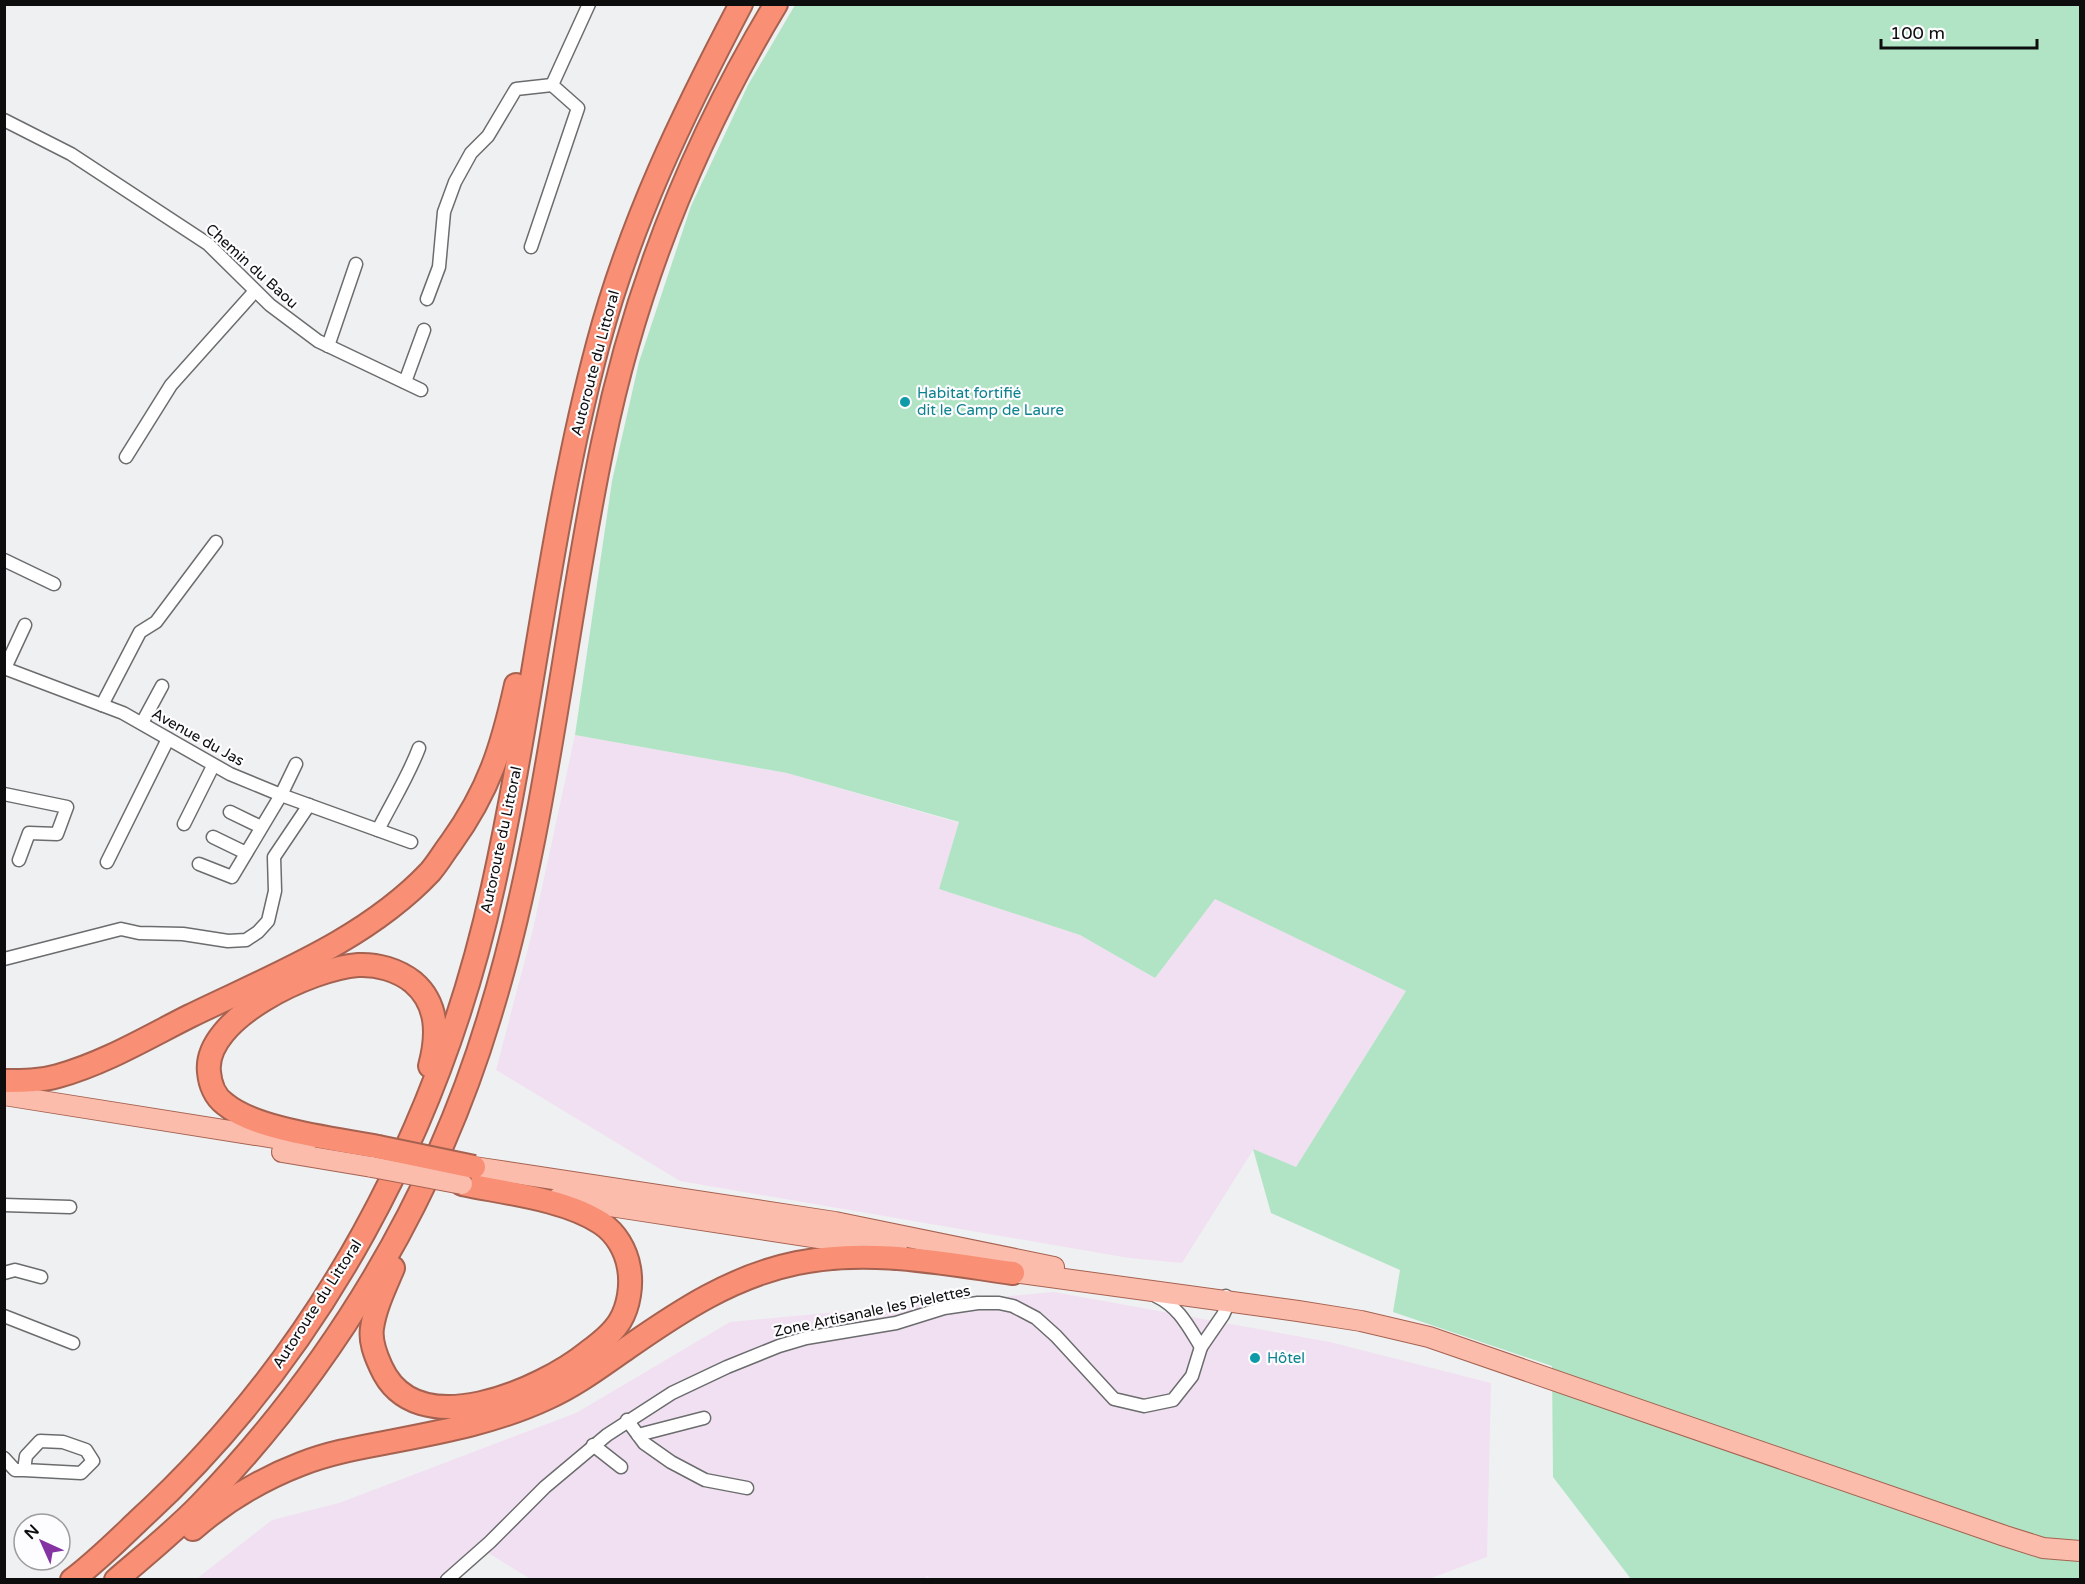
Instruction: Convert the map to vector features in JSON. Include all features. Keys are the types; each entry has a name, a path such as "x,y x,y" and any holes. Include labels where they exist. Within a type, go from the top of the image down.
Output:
{"highway":[{"name":"Autoroute du Littoral","path":"72,1580 179,1484 245,1409 300,1337 342,1273 383,1198 416,1128 446,1054 469,982 493,888 518,759 559,513 575,433 606,317 651,187 690,102 741,4"},
{"name":"Autoroute du Littoral","path":"116,1580 200,1505 271,1423 347,1323 395,1242 440,1151 474,1065 504,964 534,842 582,550 604,439 633,324 692,164 734,78 776,4"},
{"path":"4,1081 57,1077 114,1054 343,939 389,909 430,872 471,814 493,769 506,729 575,433"},
{"path":"261,1388 322,1293 384,1183 421,1096 431,1063 436,1032 432,1008 421,989 404,974 382,967 358,965 327,972 297,983 254,1006 230,1024 221,1034 211,1052 208,1067 210,1082 222,1102 231,1109 273,1126 375,1156 473,1173 588,1215 615,1235 623,1248 631,1277 629,1297 620,1322 601,1342 576,1362 538,1384 494,1400 467,1406 441,1407 422,1404 409,1398 397,1390 382,1370 373,1348 372,1329 378,1302 399,1253 426,1201 450,1148 480,1070 515,944 534,842"},
{"path":"132,1580 206,1518 262,1481 303,1463 346,1451 457,1429 500,1417 546,1399 576,1384 667,1320 712,1293 752,1276 795,1263 827,1257 858,1256 884,1256 1013,1273"}],"main road":[{"path":"4,1095 375,1156"},
{"path":"4,1106 375,1156"},
{"path":"473,1173 1013,1273 1147,1292 1242,1296 1298,1311 1429,1337 2005,1536 2043,1548 2080,1551"},
{"path":"473,1173 835,1222 1065,1269 1214,1296"}],"street":[{"path":"552,86 589,4"},
{"path":"428,299 439,267 444,212 455,182 471,153 488,136 516,89 552,86 578,108 531,247"},
{"name":"Chemin du Baou","path":"4,120 71,154 208,244 270,305 318,341 421,390"},
{"path":"328,346 356,264"},
{"path":"126,457 171,385 255,291"},
{"path":"405,382 424,330"},
{"path":"102,705 140,632 156,622 216,542"},
{"path":"4,560 54,584"},
{"path":"5,668 26,625"},
{"name":"Avenue du Jas","path":"5,668 102,705 142,723 213,766 281,795 411,842"},
{"path":"142,723 162,686"},
{"path":"107,862 168,739"},
{"path":"378,830 394,797 409,774 418,748"},
{"path":"199,864 232,877 297,764"},
{"path":"184,824 213,766"},
{"path":"4,794 67,807 57,834 30,833 19,860"},
{"path":"4,959 121,930 139,933 183,934 228,941 246,940 268,921 275,891 274,857 309,805"},
{"path":"230,812 261,827"},
{"path":"213,837 246,853"},
{"path":"4,1205 70,1206"},
{"path":"4,1272 15,1270 41,1277"},
{"path":"1147,1292 1169,1302 1182,1314 1201,1347"},
{"path":"1186,1322 1187,1309 1214,1296"},
{"name":"Zone Artisanale les Pielettes","path":"447,1580 490,1542 545,1487 593,1445 627,1420 672,1393 738,1362 779,1346 806,1338 896,1323 944,1308 978,1303 999,1303 1013,1306 1036,1318 1056,1336 1114,1399 1144,1406 1173,1400 1192,1376 1201,1347 1223,1315 1214,1296"},
{"path":"4,1316 73,1343"},
{"path":"638,1435 704,1418"},
{"path":"627,1420 638,1435 658,1454 705,1480 747,1488"},
{"path":"4,1458 15,1470 81,1473 93,1461 86,1450 63,1442 40,1441 26,1456 24,1470"},
{"path":"593,1445 621,1467"}],"shaded area":[{"path":"575,735 787,773 959,823 939,889 1080,935 1155,978 1215,898 1406,991 1296,1167 1253,1150 1182,1263 1129,1258 680,1181 496,1070 533,929"},
{"path":"1054,1292 1330,1342 1491,1383 1487,1557 1429,1579 932,1580 927,1576 925,1580 532,1580 485,1551 452,1579 195,1580 272,1520 339,1503 576,1413 730,1322"}],"green space":[{"path":"795,5 2080,5 2080,1579 1631,1579 1553,1477 1552,1366 1393,1312 1400,1270 1271,1213 1253,1149 1296,1167 1406,991 1215,899 1155,978 1080,935 939,889 959,822 787,773 575,735 612,481 639,362 691,206 748,85"}],"place":[{"name":"Habitat fortifié dit le Camp de Laure","path":"905,402"},
{"name":"Hôtel","path":"1255,1358"}]}
